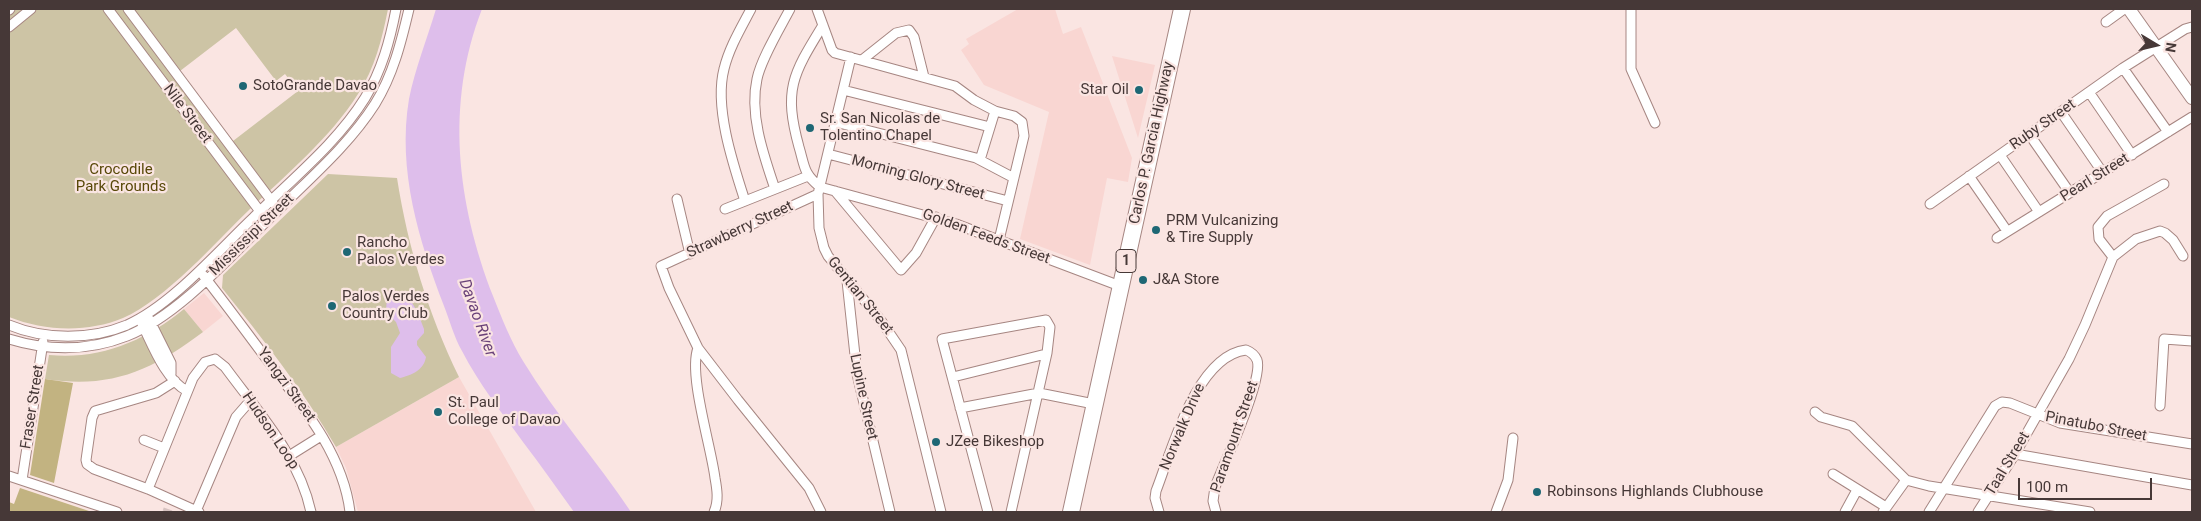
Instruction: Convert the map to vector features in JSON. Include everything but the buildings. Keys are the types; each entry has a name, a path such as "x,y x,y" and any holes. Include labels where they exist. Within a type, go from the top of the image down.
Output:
{"highway":[{"name":"Carlos P. Garcia Highway","path":"1070,512 1182,9"}],"street":[{"path":"9,27 31,9"},
{"name":"Nile Street","path":"108,9 267,220"},
{"name":"Nile Street","path":"128,9 278,209"},
{"name":"Mississipi Street","path":"9,339 42,346 78,348 128,336 200,270 337,135 352,117 374,81 390,40 396,9"},
{"name":"Mississipi Street","path":"9,325 20,330 44,334 78,337 92,334 145,321 207,279 362,123 385,86 401,45 409,9"},
{"path":"745,201 727,140 722,84 726,60 751,9"},
{"path":"775,189 760,139 756,88 757,78 762,66 790,9"},
{"path":"817,9 832,50 839,54 955,86 970,98 995,111 1014,116 1022,122 1024,136 999,240"},
{"path":"1631,9 1631,69 1655,123"},
{"path":"2106,22 2124,9"},
{"path":"2129,9 2192,98"},
{"path":"819,190 808,176 794,129 791,91 799,65 823,25"},
{"name":"Ruby Street","path":"1930,204 2124,68 2185,29 2192,27"},
{"path":"862,60 896,33 908,30 914,37 924,77"},
{"name":"Gentian Street","path":"850,57 819,190 818,215 824,248 847,281 882,322 901,350 941,512"},
{"path":"2124,68 2168,132"},
{"path":"843,90 990,128"},
{"path":"2089,92 2132,155"},
{"path":"980,160 995,111"},
{"path":"2061,112 2102,173"},
{"name":"Pearl Street","path":"1997,238 2192,118"},
{"path":"835,122 980,160 1014,178"},
{"path":"2029,134 2070,193"},
{"path":"337,135 344,143"},
{"name":"Morning Glory Street","path":"828,154 1008,201"},
{"path":"2000,154 2040,212"},
{"path":"725,209 808,176"},
{"path":"1969,176 2007,231"},
{"path":"2164,184 2108,216 2098,227 2099,239 2113,257 2136,239 2160,231 2173,240 2183,256"},
{"name":"Golden Feeds Street","path":"819,190 835,190 936,217 1120,286"},
{"name":"Strawberry Street","path":"698,348 669,288 661,266 690,254 819,190"},
{"path":"835,190 901,270 916,253 936,217"},
{"path":"677,200 690,254"},
{"name":"Taal Street","path":"1978,512 2015,454 2073,351 2113,257"},
{"name":"Yangzi Street","path":"200,270 282,378 321,436 344,484 350,512"},
{"name":"Lupine Street","path":"847,281 856,374 890,512"},
{"path":"988,512 942,339 1046,320 1050,327 1039,393 1011,512"},
{"path":"145,321 171,363 173,378 187,391 148,489"},
{"name":"Fraser Street","path":"22,480 44,334"},
{"path":"2160,406 2164,339 2192,341"},
{"path":"698,348 695,370 716,485 717,506 714,512"},
{"path":"698,348 809,488 820,512"},
{"name":"Norwalk Drive","path":"1159,512 1155,498 1156,491 1191,401 1204,379 1222,360 1241,351 1250,352 1258,361"},
{"path":"953,377 1046,354"},
{"name":"Hudson Loop","path":"187,391 201,366 215,356 289,456 301,479 311,512"},
{"name":"Paramount Street","path":"1216,512 1213,501 1215,488 1249,400 1258,361"},
{"path":"173,378 156,393 98,409 92,418 86,455 87,464 94,469 148,489 198,512 236,417 240,410 250,401"},
{"path":"960,408 1039,393 1094,404"},
{"name":"Pinatubo Street","path":"1944,488 1995,406 2002,402 2010,403 2060,423 2192,444"},
{"path":"1815,412 1821,417 1852,426 1906,480 2090,512"},
{"path":"289,456 321,436"},
{"path":"1496,512 1508,480 1513,438"},
{"path":"144,440 164,448"},
{"path":"2015,454 2192,485"},
{"path":"1833,474 1884,510 1906,480"},
{"path":"9,476 117,512"},
{"path":"1929,512 1944,488"},
{"path":"1845,512 1856,490"},
{"path":"168,509 172,500"}],"shaded area":[{"path":"1018,9 1055,9 1063,34 1081,27 1132,158 1128,182 1107,178 1090,265 1020,239 1049,112 984,85 961,50 969,44 966,39"},
{"path":"1112,56 1155,65 1138,138"},
{"path":"204,293 223,316 203,332 184,309"},
{"name":"St. Paul College of Davao","path":"459,377 536,512 358,512 346,468 336,447"},
{"path":"45,379 73,383 54,483 30,475"},
{"path":"20,488 92,512 9,512 9,502 14,504"}],"green space":[{"name":"Crocodile Park Grounds","path":"9,9 388,9 380,42 369,74 347,110 307,155 189,269 156,298 123,318 109,323 80,328 37,325 9,317","holes":["236,28 276,81 285,74 298,91 233,141 180,71"]},
{"name":"Palos Verdes Country Club","path":"328,174 397,178 407,230 420,280 438,329 459,377 336,447 296,385 222,288 223,275"},
{"path":"184,309 203,332 184,346 148,367 110,379 69,381 45,379 49,355 68,356 86,354 121,346 154,330"}],"water":[{"name":"Davao River","path":"436,9 482,9 470,45 463,81 460,153 471,225 493,296 515,346 535,381 631,512 574,512 483,387 454,335 419,231 408,179 406,152 409,99"},
{"path":"393,291 399,292 409,299 424,329 424,333 417,341 417,345 426,357 425,362 417,371 400,378 391,373 391,347 400,333 396,322 386,312 387,296"}],"place":[{"name":"SotoGrande Davao","path":"243,86"},
{"name":"Star Oil","path":"1139,90"},
{"name":"Sr. San Nicolas de Tolentino Chapel","path":"810,128"},
{"name":"PRM Vulcanizing & Tire Supply","path":"1156,230"},
{"name":"Rancho Palos Verdes","path":"347,252"},
{"name":"J&A Store","path":"1143,280"},
{"name":"Palos Verdes Country Club","path":"332,306"},
{"name":"St. Paul College of Davao","path":"438,412"},
{"name":"JZee Bikeshop","path":"936,442"},
{"name":"Robinsons Highlands Clubhouse","path":"1537,492"}]}
